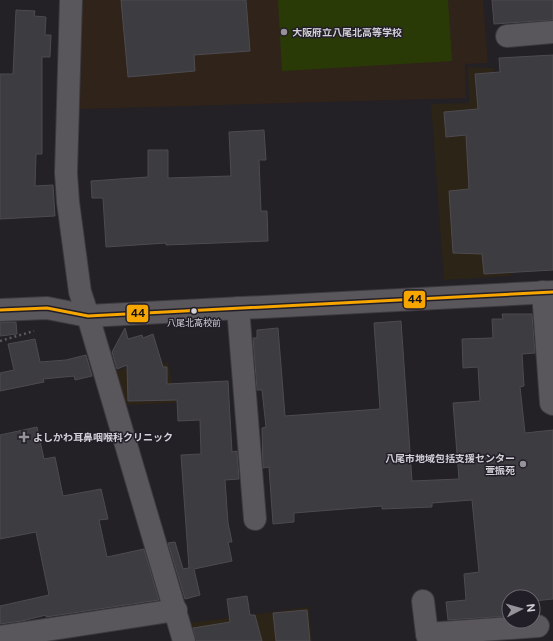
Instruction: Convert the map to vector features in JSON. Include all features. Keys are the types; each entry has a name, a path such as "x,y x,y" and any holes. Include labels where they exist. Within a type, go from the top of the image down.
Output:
{"street":[{"path":"71,0 66,173 68,202 80,292 184,641"},
{"path":"507,36 553,32"},
{"path":"0,310 47,308 88,316 548,292 551,403 553,404"},
{"path":"238,308 254,396 260,474 255,519"},
{"path":"423,601 428,638 526,632"},
{"path":"0,636 176,610"}],"shaded area":[{"name":"大阪府立八尾北高等学校","path":"82,0 483,0 488,63 465,64 466,98 80,109"},
{"path":"468,67 494,68 511,276 444,280 431,104 469,103"},
{"path":"168,363 176,403 126,405 117,371 135,365"},
{"path":"309,607 312,641 195,641 190,623"}],"green space":[{"path":"278,0 448,0 452,61 282,71"}],"building":[{"path":"121,0 246,0 250,51 194,55 195,71 128,77"},
{"path":"492,0 553,0 553,20 494,24"},
{"path":"16,10 35,11 34,16 46,17 45,35 51,35 50,57 42,57 42,154 36,154 35,186 53,185 55,216 0,219 0,74 13,74"},
{"path":"553,55 553,270 484,274 482,254 453,253 449,191 469,189 466,135 446,137 444,112 478,109 475,74 500,72 499,58"},
{"path":"264,130 266,160 259,160 261,211 267,211 268,241 166,245 166,243 106,247 103,198 92,198 91,181 148,177 148,150 168,150 168,178 231,176 229,132"},
{"path":"502,314 532,314 535,353 522,354 524,386 520,387 525,433 553,430 553,599 541,600 541,589 501,589 501,617 448,620 446,602 466,600 464,574 479,572 472,500 432,503 432,507 382,509 382,506 294,513 294,522 273,524 269,467 263,468 262,428 266,427 262,390 257,390 253,338 257,338 257,330 278,328 285,416 380,409 374,323 401,321 412,481 459,479 453,403 480,401 478,367 463,368 462,339 493,338 492,319 503,319"},
{"path":"0,322 16,322 17,334 0,336"},
{"path":"125,328 128,339 142,335 143,338 153,334 163,367 167,367 167,384 228,381 232,452 237,451 239,479 225,480 228,523 232,542 228,542 232,561 194,569 200,595 185,599 168,543 175,542 183,569 189,568 181,455 201,454 200,420 178,421 177,400 128,401 127,365 117,369 112,352"},
{"path":"35,339 40,362 66,360 86,355 92,376 75,380 74,376 43,379 44,382 0,391 0,373 14,370 8,344"},
{"path":"37,427 44,459 55,457 63,496 101,489 108,519 99,520 107,557 144,549 159,600 46,617 46,615 22,621 0,624 0,606 49,595 36,532 0,539 0,435"},
{"path":"247,596 250,615 255,615 262,641 196,641 193,628 230,622 227,599"},
{"path":"307,610 310,641 276,641 273,613"}],"transit line":[{"name":"44","path":"0,310 47,308 88,316 553,292"}],"place":[{"name":"大阪府立八尾北高等学校","path":"284,32"},
{"name":"八尾北高校前","path":"194,311"},
{"name":"よしかわ耳鼻咽喉科クリニック","path":"24,437"},
{"name":"八尾市地域包括支援センター 萱振苑","path":"523,464"}]}
